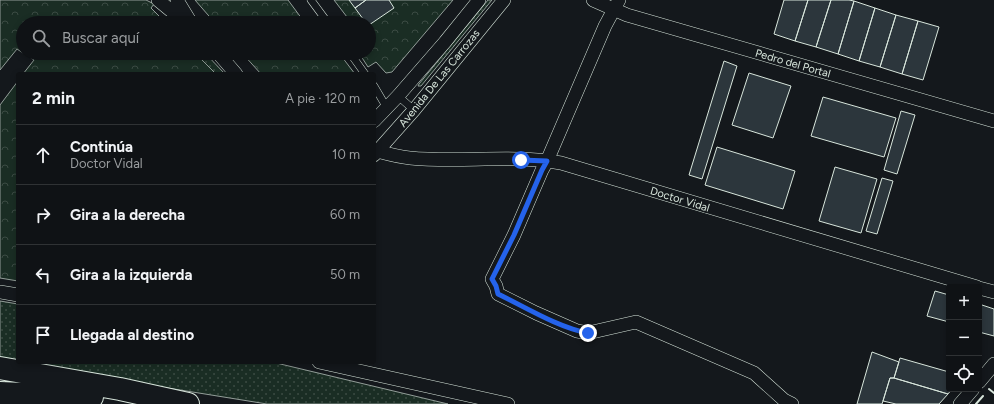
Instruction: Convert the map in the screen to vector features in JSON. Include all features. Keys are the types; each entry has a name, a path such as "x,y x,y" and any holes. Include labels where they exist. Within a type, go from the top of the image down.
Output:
{"highway":[{"path":"0,368 120,389 188,404"},
{"path":"0,393 54,394 120,398 175,404"}],"street":[{"path":"158,0 177,16"},
{"path":"177,0 187,16"},
{"name":"Avenida De Las Carrozas","path":"376,119 445,42 479,0"},
{"name":"Avenida De Las Carrozas","path":"376,153 414,110 504,0"},
{"name":"Pedro del Portal","path":"593,0 617,4 627,15 994,121"},
{"path":"617,4 605,26 514,235 492,279 498,294 577,331 588,333 636,322 754,373 784,400 792,404"},
{"path":"224,60 234,72"},
{"name":"Doctor Vidal","path":"376,153 409,158 547,161 576,168 968,284"},
{"name":"Doctor Vidal","path":"982,288 994,292"},
{"path":"0,292 16,295"},
{"path":"328,364 508,404"},
{"path":"982,378 994,364"},
{"path":"960,404 970,392"}],"lane":[{"path":"311,0 323,16"},
{"path":"355,60 364,72"},
{"path":"376,89 387,108"},
{"path":"398,96 414,110"}],"green space":[{"path":"0,0 146,0 154,4 151,8 159,16 16,16 16,50 0,70"},
{"path":"195,0 288,0 300,16 209,16"},
{"path":"334,0 453,0 392,72 386,73 376,62 368,67 364,60 376,60 376,16 346,16"},
{"path":"488,0 492,0 421,86 418,86 419,84"},
{"path":"34,60 202,60 214,72 25,72"},
{"path":"202,60 212,60 223,72 214,72"},
{"path":"248,60 344,60 353,72 259,72"},
{"path":"16,84 16,281 0,278 0,105"},
{"path":"0,301 16,304 16,364 0,361"},
{"path":"19,364 280,364 448,404 267,404"}],"building":[{"path":"349,0 366,0 355,8"},
{"path":"366,0 389,0 394,8 376,20 376,16 361,16 355,8"},
{"path":"784,0 808,0 795,41 774,34"},
{"path":"808,0 831,0 816,47 795,41"},
{"path":"831,0 854,1 838,54 816,47"},
{"path":"854,1 875,8 859,61 838,54"},
{"path":"875,8 896,15 880,67 859,61"},
{"path":"896,15 918,21 902,74 880,67"},
{"path":"918,21 939,27 923,80 902,74"},
{"path":"724,61 737,66 702,179 689,175"},
{"path":"749,73 791,86 773,138 732,125"},
{"path":"823,97 896,118 884,157 811,136"},
{"path":"901,111 915,115 897,174 884,170"},
{"path":"717,147 795,171 783,209 705,185"},
{"path":"835,167 877,179 861,233 819,221"},
{"path":"882,178 893,181 877,234 866,231"},
{"path":"935,291 946,294 946,321 927,316"},
{"path":"982,305 994,309 994,336 982,333"},
{"path":"872,352 899,362 894,378 890,378 882,404 857,404"},
{"path":"900,358 946,371 946,392 950,392 948,394 894,378"},
{"path":"890,378 948,394 939,404 896,404 883,401"}],"wall":[{"path":"989,389 994,393"},
{"path":"976,404 983,396"}],"route":[{"path":"521,160 547,161 514,235 492,279 498,294 577,331 588,333"}]}
